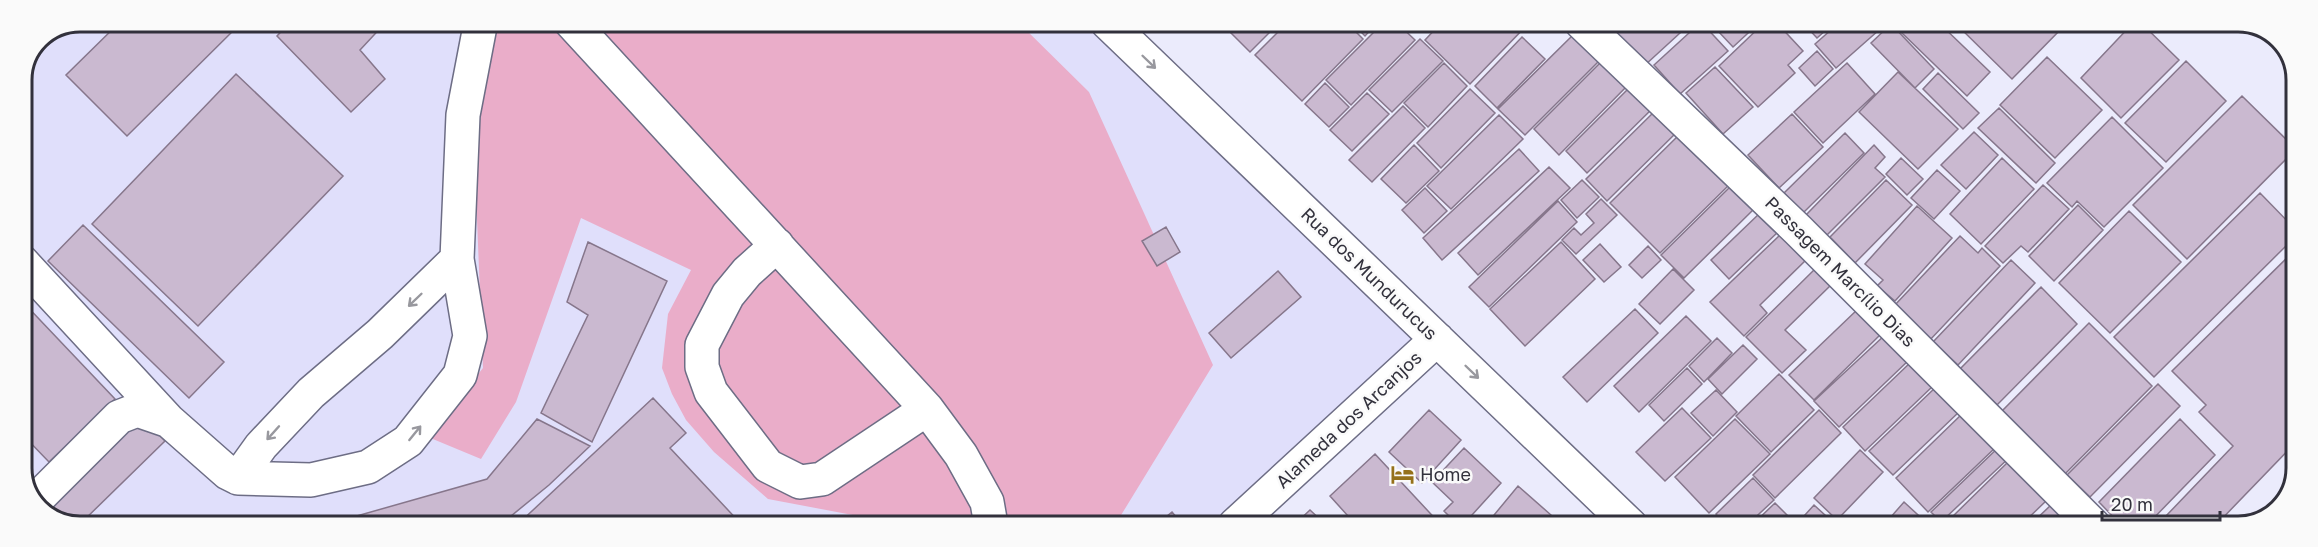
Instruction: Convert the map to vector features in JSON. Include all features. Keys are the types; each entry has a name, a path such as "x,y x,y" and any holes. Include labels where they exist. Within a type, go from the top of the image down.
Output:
{"street":[{"path":"32,273 169,422 238,478 311,480 368,467 408,441 460,375 470,336 457,259 463,115 479,32"},
{"path":"580,32 927,409 961,455 987,502 989,516"},
{"name":"Rua dos Mundurucus","path":"1117,32 1621,516"},
{"name":"Passagem Marcílio Dias","path":"1591,32 1798,230 2084,516"},
{"path":"777,245 747,272 729,295 702,345 702,367 711,392 768,466 800,482 822,479 927,409"},
{"path":"238,478 261,446 310,393 380,334 457,259"},
{"name":"Alameda dos Arcanjos","path":"1245,516 1437,339"},
{"path":"41,495 118,417 137,410 169,422"}],"shaded area":[{"path":"70,32 1117,32 1437,339 1245,516 70,515 56,509 44,499 35,486 32,470 32,70 35,61 46,46 61,35"},
{"path":"469,32 1028,32 1089,92 1213,365 1121,516 858,516 768,499 714,452 686,420 672,394 662,368 668,314 691,270 581,218 516,402 481,459 428,437 483,368"}],"building":[{"path":"110,32 232,32 127,136 66,75"},
{"path":"281,32 377,32 360,50 385,79 351,112 277,36"},
{"path":"1230,32 1270,32 1250,52"},
{"path":"1278,32 1356,32 1363,39 1302,101 1255,55"},
{"path":"1374,32 1407,32 1415,40 1351,105 1326,80"},
{"path":"1433,32 1520,32 1470,84 1425,40"},
{"path":"1613,32 1681,32 1644,66"},
{"path":"1690,32 1710,32 1728,51 1680,94 1654,65"},
{"path":"1719,32 1749,32 1733,47"},
{"path":"1755,32 1785,32 1803,51 1788,65 1795,73 1758,107 1719,66"},
{"path":"1811,32 1824,32 1817,38"},
{"path":"1829,32 1877,32 1836,68 1815,44"},
{"path":"1883,32 1899,32 1934,69 1915,88 1871,43"},
{"path":"1948,32 1990,72 1967,96 1902,33"},
{"path":"1964,32 2058,32 2012,79"},
{"path":"2125,32 2150,32 2179,60 2121,118 2081,78"},
{"path":"1575,33 1601,59 1525,135 1498,109"},
{"path":"1522,37 1545,59 1497,108 1475,86"},
{"path":"1420,39 1443,61 1392,112 1369,90"},
{"path":"1817,51 1833,69 1815,86 1799,68"},
{"path":"2047,57 2102,110 2055,158 2000,105"},
{"path":"1604,59 1629,84 1559,155 1534,129"},
{"path":"2186,61 2226,101 2166,162 2125,123"},
{"path":"1444,63 1467,86 1428,127 1404,103"},
{"path":"1847,63 1875,94 1823,143 1794,112"},
{"path":"1715,67 1753,107 1723,134 1686,93"},
{"path":"1898,72 1958,129 1918,169 1859,112"},
{"path":"1938,73 1979,113 1963,129 1923,89"},
{"path":"236,74 343,176 198,326 92,224"},
{"path":"1325,83 1349,107 1329,127 1305,104"},
{"path":"1634,83 1656,105 1587,173 1566,151"},
{"path":"1470,89 1495,113 1441,168 1417,143"},
{"path":"1367,93 1389,114 1352,151 1330,130"},
{"path":"2242,96 2286,139 2286,159 2187,259 2133,205"},
{"path":"1403,106 1425,128 1372,182 1349,160"},
{"path":"1659,107 1680,129 1607,201 1586,179"},
{"path":"1999,108 2055,163 2036,183 1978,128"},
{"path":"1792,114 1823,147 1779,188 1748,155"},
{"path":"1499,115 1523,139 1451,209 1427,186"},
{"path":"2112,117 2163,168 2104,227 2077,201 2072,207 2047,183"},
{"path":"1682,132 1732,182 1660,253 1610,203"},
{"path":"1974,132 1998,155 1966,189 1941,165"},
{"path":"1845,133 1864,153 1803,213 1784,193"},
{"path":"1414,145 1439,171 1406,203 1381,179"},
{"path":"1874,145 1885,157 1875,168 1885,177 1827,235 1806,215"},
{"path":"1519,149 1539,171 1442,260 1423,238"},
{"path":"1901,158 1923,179 1907,195 1886,174"},
{"path":"2002,158 2034,189 1981,244 1950,214"},
{"path":"1549,167 1570,188 1478,275 1458,253"},
{"path":"1937,170 1960,191 1934,219 1911,198"},
{"path":"1582,180 1599,197 1577,218 1561,200"},
{"path":"1886,180 1912,205 1855,263 1830,237"},
{"path":"1733,184 1756,207 1684,278 1661,255"},
{"path":"2043,185 2069,209 2028,252 2021,246 2003,263 1985,246"},
{"path":"1425,188 1447,211 1424,233 1402,210"},
{"path":"2260,193 2286,220 2286,246 2154,377 2114,337"},
{"path":"1601,199 1617,215 1576,254 1562,240 1574,228 1581,235 1594,223 1586,214"},
{"path":"1558,201 1577,222 1489,307 1469,287"},
{"path":"2078,205 2103,230 2054,281 2029,256"},
{"path":"1917,206 1952,238 1895,301 1877,286 1883,280 1865,264"},
{"path":"2129,211 2181,262 2110,333 2059,283"},
{"path":"1761,212 1779,231 1729,279 1711,260"},
{"path":"83,225 224,362 189,398 48,261"},
{"path":"1166,227 1180,252 1157,266 1142,241"},
{"path":"1782,233 1807,259 1760,305 1767,313 1744,336 1710,302"},
{"path":"1960,236 1978,253 1982,248 2000,266 1929,341 1894,306"},
{"path":"588,242 667,281 592,442 541,413 588,315 567,302"},
{"path":"1561,242 1595,279 1525,346 1490,309"},
{"path":"1600,244 1621,267 1604,282 1583,260"},
{"path":"1648,246 1661,260 1642,278 1629,265"},
{"path":"2286,259 2286,452 2225,516 2166,516 2233,446 2199,412 2206,405 2172,371"},
{"path":"2011,260 2035,283 1958,365 1933,342"},
{"path":"1816,268 1832,284 1785,330 1806,350 1782,373 1746,337"},
{"path":"1673,269 1694,290 1660,324 1639,304"},
{"path":"1278,271 1301,297 1231,358 1209,333"},
{"path":"2041,287 2077,324 1997,405 1960,369"},
{"path":"1859,308 1882,333 1814,400 1789,375"},
{"path":"1635,309 1658,333 1587,402 1563,377"},
{"path":"32,312 115,399 49,462 32,444"},
{"path":"1686,316 1711,341 1639,412 1614,386"},
{"path":"2089,323 2152,386 2065,474 2002,411"},
{"path":"1886,334 1910,359 1839,427 1814,401"},
{"path":"1717,338 1732,353 1704,382 1689,366"},
{"path":"1743,345 1757,359 1722,394 1708,379"},
{"path":"1912,361 1934,385 1865,451 1843,427"},
{"path":"1687,368 1702,384 1664,421 1649,405"},
{"path":"1779,374 1814,410 1771,452 1736,416"},
{"path":"2158,384 2180,406 2090,497 2067,475"},
{"path":"1937,386 1960,411 1893,475 1869,451"},
{"path":"1716,390 1737,412 1713,436 1691,413"},
{"path":"653,398 686,433 670,448 734,516 527,516"},
{"path":"1682,408 1711,438 1665,481 1636,452"},
{"path":"1429,410 1461,440 1422,483 1389,452"},
{"path":"1819,410 1841,433 1775,498 1753,475"},
{"path":"138,413 165,441 88,516 61,512 46,501"},
{"path":"1963,413 1996,447 1928,512 1896,478"},
{"path":"537,419 590,446 549,485 511,516 357,516 487,479"},
{"path":"1735,419 1770,454 1709,513 1675,477"},
{"path":"2180,419 2215,455 2156,516 2112,516 2099,502"},
{"path":"2001,445 2011,456 1947,516 1935,516 1931,512"},
{"path":"1464,448 1501,483 1471,516 1449,516 1444,511 1453,502 1432,482"},
{"path":"1860,450 1883,472 1841,516 1833,516 1814,498"},
{"path":"1375,454 1433,516 1348,516 1330,496"},
{"path":"2009,461 2047,500 2030,516 1953,516"},
{"path":"1753,478 1774,500 1757,516 1718,516 1716,514"},
{"path":"1518,486 1551,515 1550,516 1493,516"},
{"path":"1904,502 1919,516 1892,516"},
{"path":"1775,503 1788,516 1761,516"},
{"path":"1814,505 1826,516 1804,516"},
{"path":"2051,505 2062,516 2039,516"},
{"path":"1310,510 1316,516 1304,516"}],"place":[{"name":"Home","path":"1402,475"}]}
